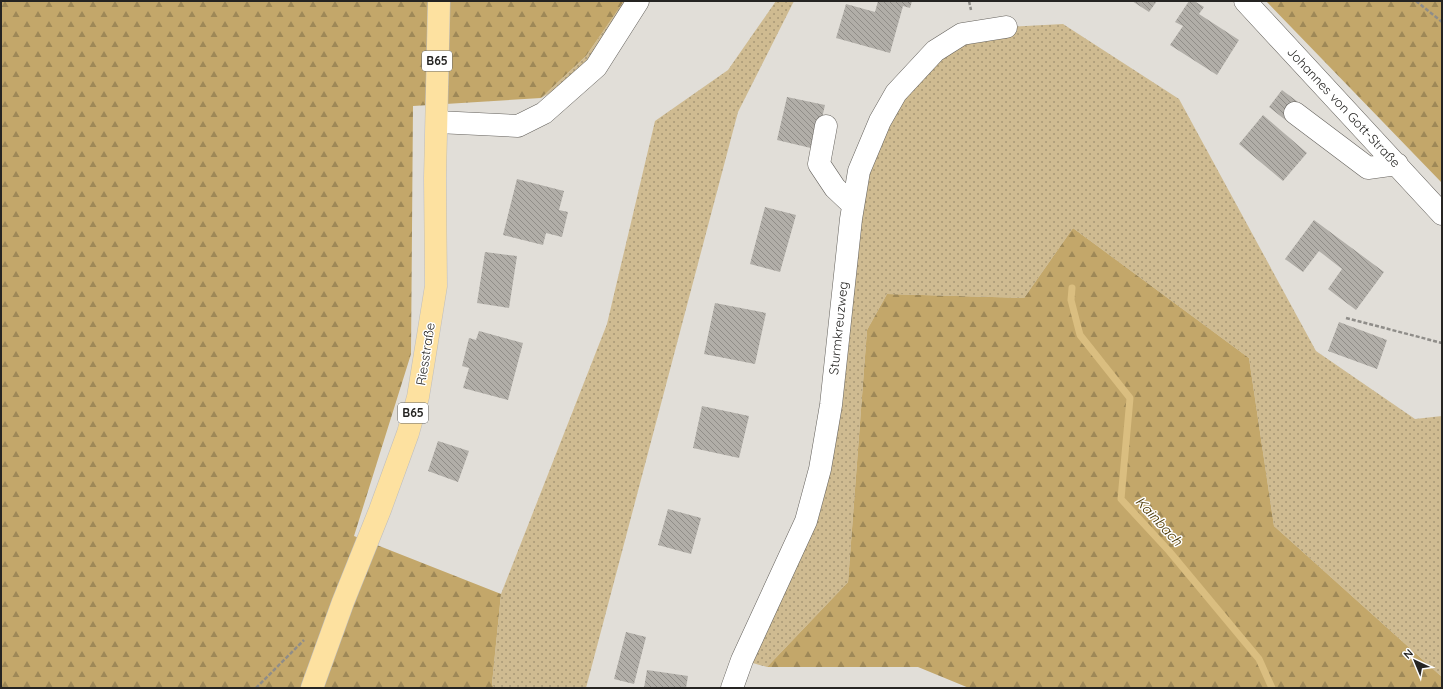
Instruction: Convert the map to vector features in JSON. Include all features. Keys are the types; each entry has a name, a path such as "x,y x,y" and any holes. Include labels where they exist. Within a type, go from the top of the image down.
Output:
{"main road":[{"name":"Riesstraße","path":"312,688 343,602 380,510 408,433 418,397 436,286 439,1"}],"street":[{"path":"437,122 518,126 544,112 596,67 638,1"},
{"name":"Johannes von Gott-Straße","path":"1246,1 1442,214"},
{"name":"Sturmkreuzweg","path":"732,688 745,654 806,521 820,469 831,405 835,356 853,205 859,171 880,121 896,93 935,51 962,34 1006,27"},
{"path":"1295,113 1368,168 1397,164"},
{"path":"826,126 819,164 835,188 853,205"}],"path":[{"path":"1416,1 1442,22"},
{"path":"1346,318 1442,343"},
{"path":"256,688 305,639"}],"shaded area":[{"path":"624,1 650,1 596,67 541,98 586,56"},
{"path":"776,1 794,1 738,112 586,688 494,688 492,684 501,594 607,324 655,121 728,70"},
{"path":"1063,24 1179,99 1316,351 1415,419 1442,416 1442,677 1274,526 1249,358 1073,228 1024,298 887,294 867,330 848,582 767,667 742,660 806,521 859,171 935,51 1006,27"}],"green space":[{"path":"1,1 624,1 586,56 541,98 413,106 411,354 354,536 501,594 492,684 494,688 1,688"},
{"path":"1266,1 1442,1 1442,183"},
{"path":"1073,228 1249,358 1274,526 1442,677 1442,688 969,688 918,667 767,667 848,582 867,330 887,294 1024,298"}],"building":[{"path":"878,1 912,1 910,8 903,6 890,53 836,38 846,4 875,12"},
{"path":"1132,1 1157,1 1149,12"},
{"path":"1189,1 1194,1 1204,7 1199,14 1239,40 1217,75 1170,45 1183,26 1175,22"},
{"path":"1282,90 1302,105 1288,122 1269,107"},
{"path":"787,97 825,105 815,149 777,140"},
{"path":"1263,115 1307,153 1283,181 1239,144"},
{"path":"517,179 564,191 559,210 568,212 562,237 546,233 543,245 503,235"},
{"path":"765,207 796,215 780,272 750,264"},
{"path":"1314,220 1384,272 1356,310 1328,289 1342,269 1319,251 1303,272 1285,259"},
{"path":"485,252 517,256 509,308 477,303"},
{"path":"715,303 766,313 755,364 704,354"},
{"path":"1339,322 1387,340 1377,369 1328,351"},
{"path":"479,331 523,343 508,400 463,388 469,368 462,366 469,338 476,340"},
{"path":"702,406 749,416 739,458 693,448"},
{"path":"438,441 469,451 458,482 428,471"},
{"path":"668,509 701,518 691,554 658,545"},
{"path":"626,632 646,637 634,684 614,679"},
{"path":"647,670 688,676 686,688 644,688"}],"waterway":[{"name":"Kainbach","path":"1072,288 1071,300 1080,335 1130,398 1121,499 1169,551 1259,659 1272,688"}]}
